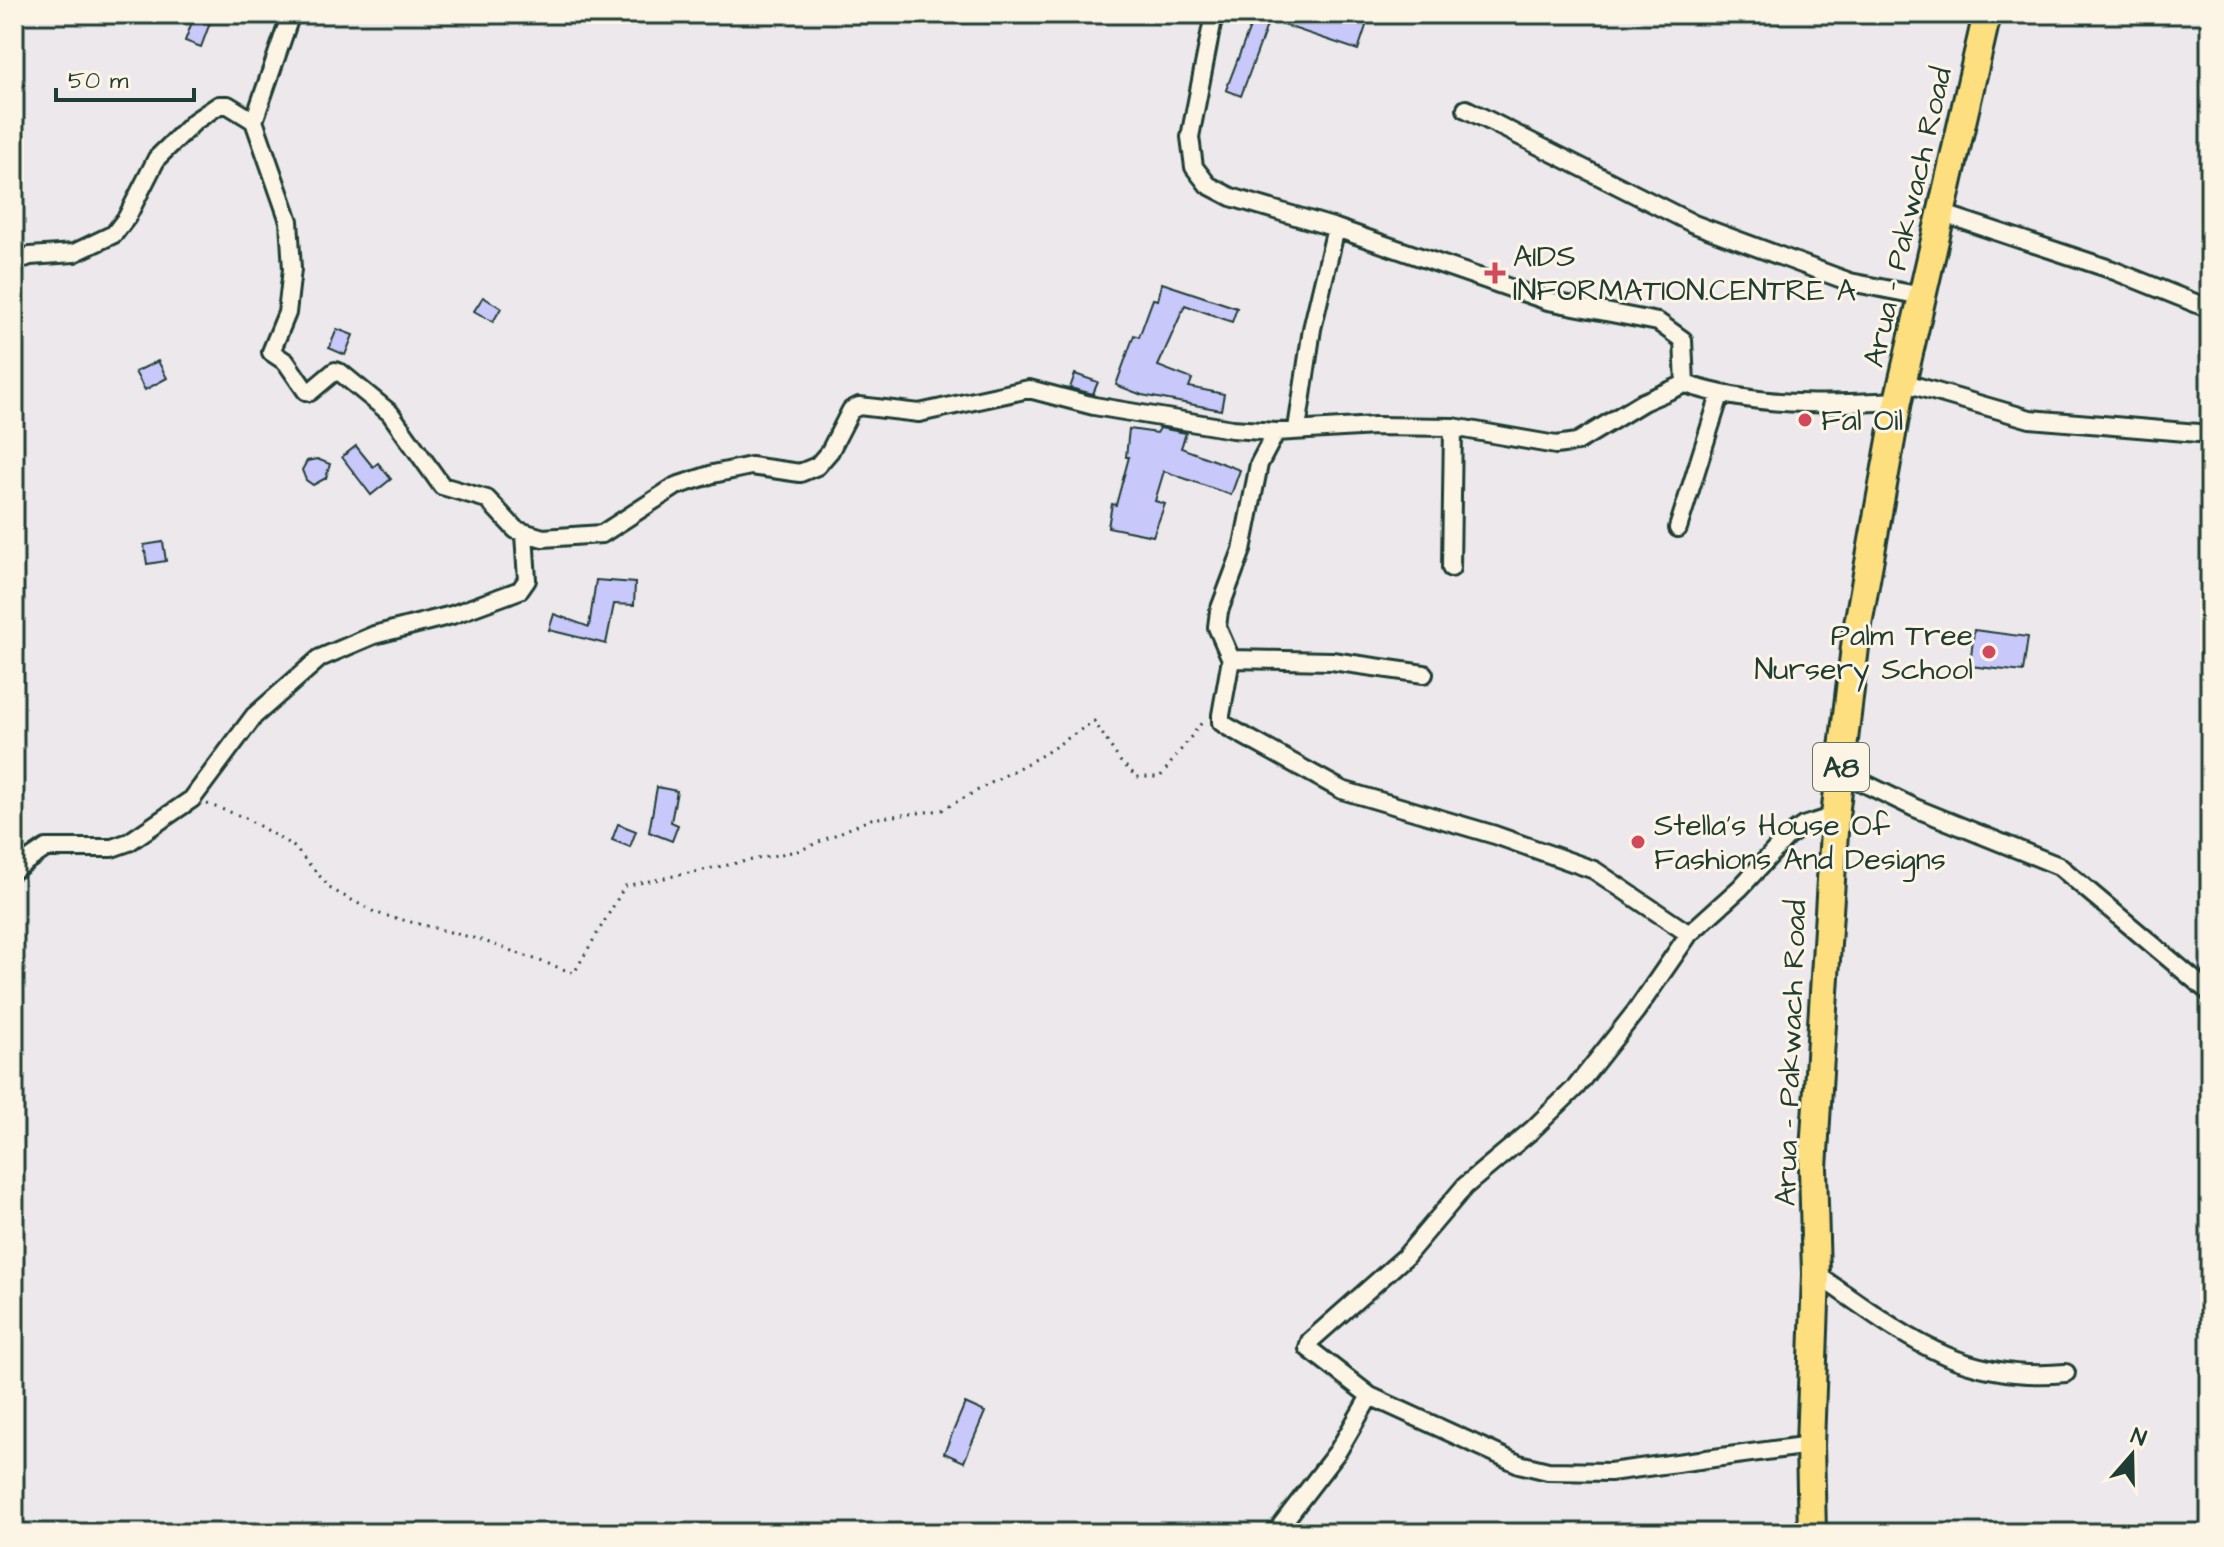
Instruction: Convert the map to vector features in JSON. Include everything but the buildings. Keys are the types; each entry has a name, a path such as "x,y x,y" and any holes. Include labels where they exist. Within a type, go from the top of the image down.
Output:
{"main road":[{"name":"Arua - Pakwach Road","path":"1812,1533 1810,1445 1816,1274 1814,1152 1835,816 1857,630 1900,392 1987,14"}],"street":[{"path":"291,14 254,121 290,233 292,269 287,313 271,352 286,362 306,391 310,392 335,371 341,373 390,413 442,486 487,499 512,527 524,534 543,538 602,534 676,486 730,470 751,466 800,473 817,466 824,459 851,410 859,406 919,413 1029,389 1094,406 1232,429 1276,432 1297,429 1453,427 1568,445 1643,402 1685,384 1720,395 1803,405 1900,392 2030,419 2210,434"},
{"path":"1214,14 1190,137 1194,167 1208,185 1231,197 1336,228 1548,301 1658,322 1683,340 1685,384"},
{"path":"14,262 30,256 74,253 114,234 127,217 157,158 195,121 219,105 228,105 254,121"},
{"path":"1466,109 1694,224 1850,282 1922,296"},
{"path":"1941,213 2040,244 2210,309"},
{"path":"1297,429 1312,329 1336,228"},
{"path":"1678,528 1720,395"},
{"path":"1451,568 1453,427"},
{"path":"1276,432 1259,464 1242,550 1219,611 1217,627 1231,659 1221,722 1342,790 1495,835 1594,870 1689,934"},
{"path":"14,870 46,848 112,848 129,842 192,799 254,716 320,658 374,635 452,615 520,590 527,580 524,534"},
{"path":"1231,659 1332,661 1424,674"},
{"path":"1841,772 1915,808 2059,866 2210,993"},
{"path":"1810,1445 1610,1472 1548,1471 1508,1460 1370,1396 1308,1348 1310,1341 1405,1257 1465,1186 1532,1130 1576,1087 1636,1011 1689,934 1740,888 1787,837 1803,826 1835,816"},
{"path":"1816,1274 1914,1341 1946,1357 2010,1375 2066,1373"},
{"path":"1275,1533 1338,1451 1370,1396"}],"path":[{"path":"192,799 244,817 293,846 331,889 376,913 481,940 574,973 625,886 801,850 871,819 942,810 1044,754 1094,721 1120,761 1137,777 1160,777 1204,719 1221,715"}],"place":[{"name":"AIDS INFORMATION.CENTRE A","path":"1495,273"},
{"name":"Fal Oil","path":"1805,420"},
{"name":"Palm Tree Nursery School","path":"1989,652"},
{"name":"Stella's House Of Fashions And Designs","path":"1638,842"}]}
